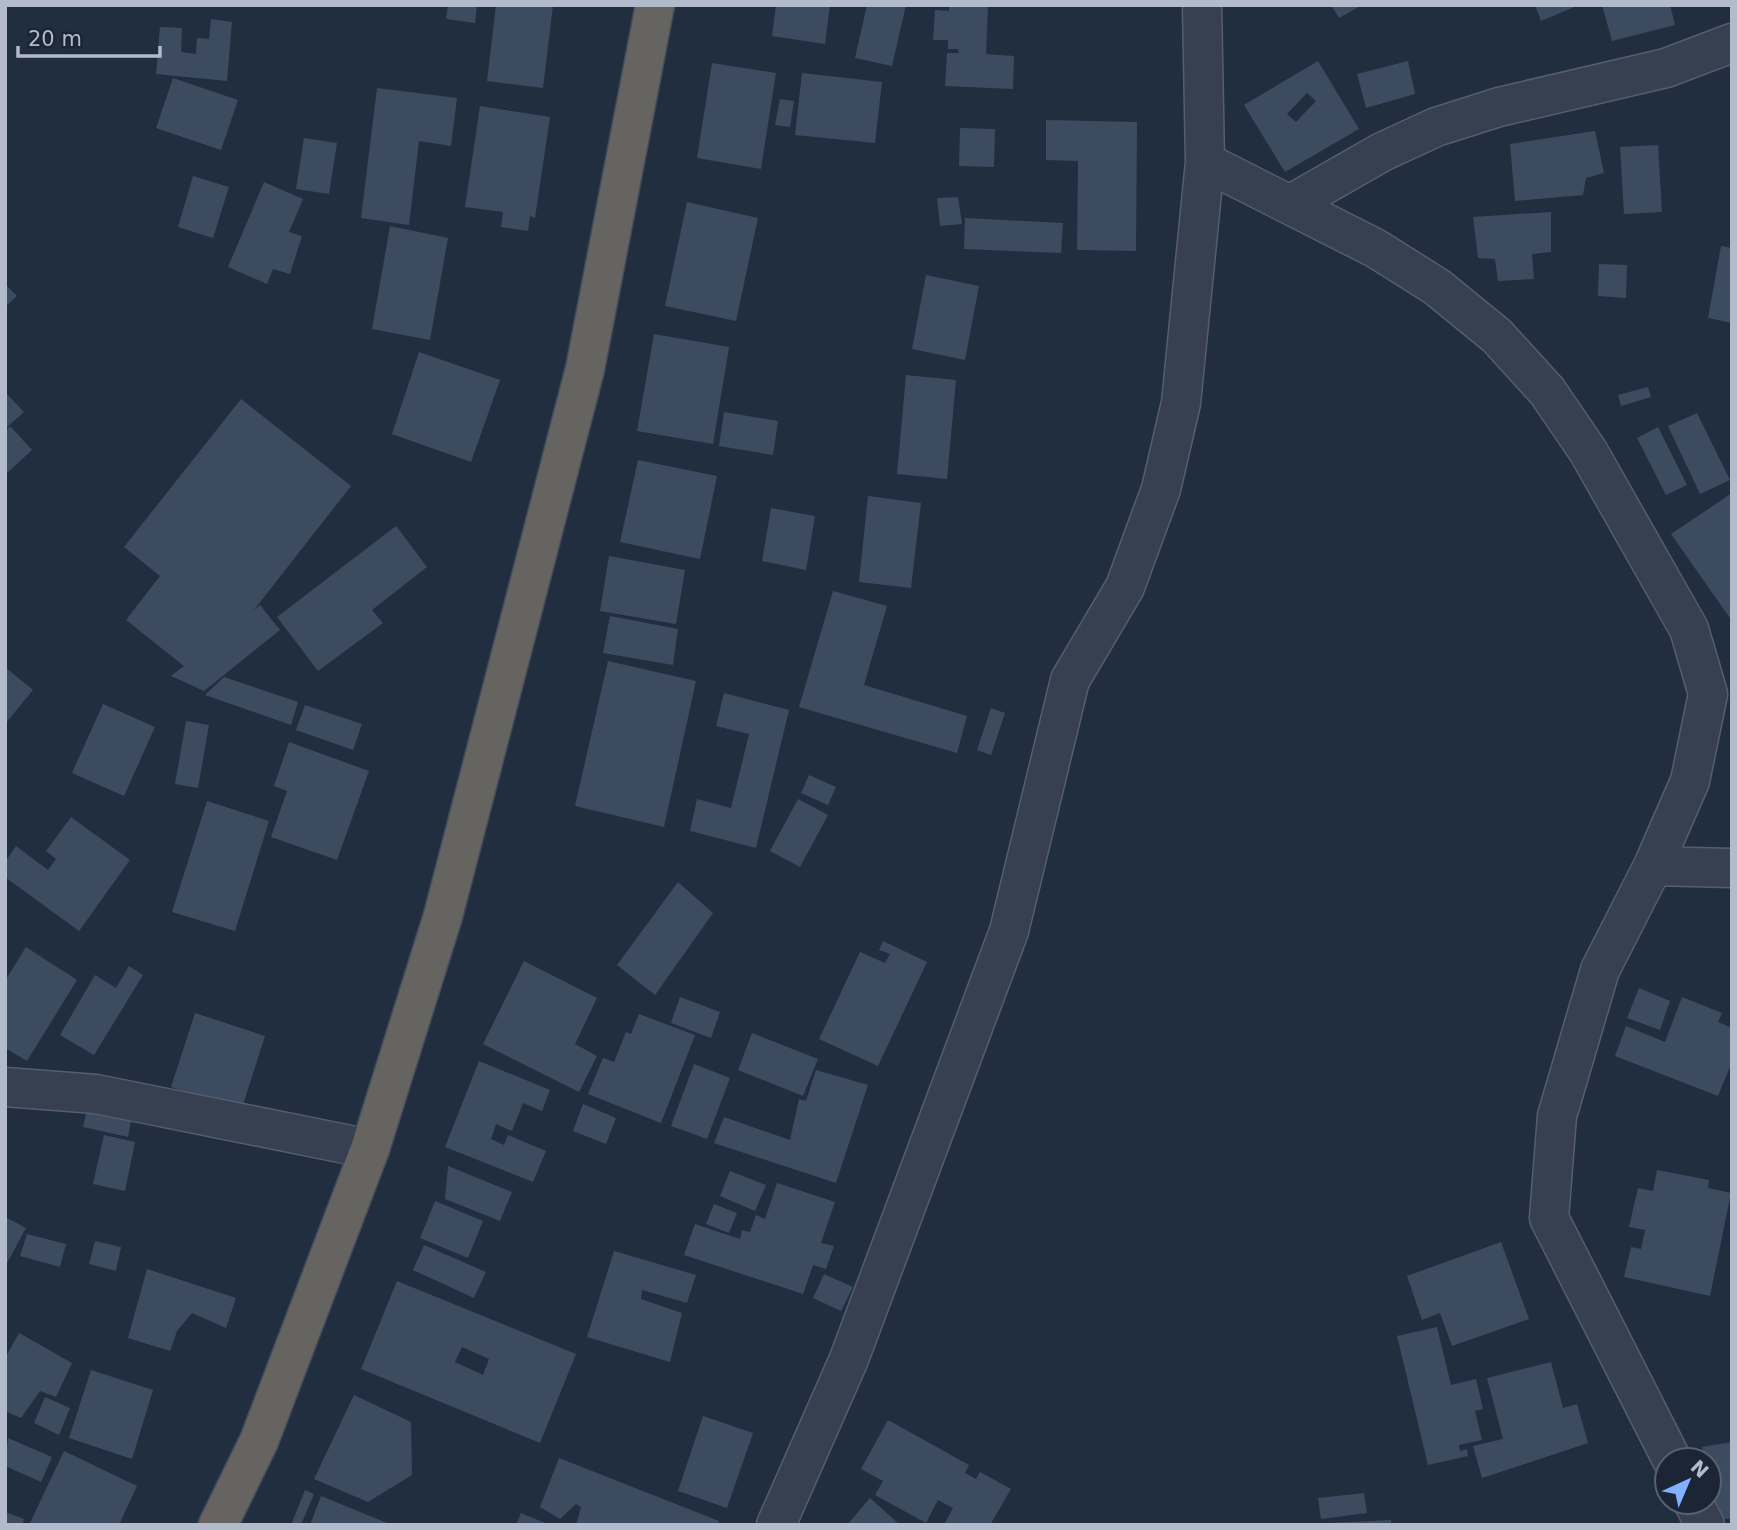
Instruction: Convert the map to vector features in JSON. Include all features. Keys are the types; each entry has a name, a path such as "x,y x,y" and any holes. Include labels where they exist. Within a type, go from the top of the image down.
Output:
{"highway":[{"path":"218,1525 259,1441 370,1149 443,916 585,369 655,5"}],"street":[{"path":"776,1525 849,1359 1009,931 1070,680 1125,587 1161,489 1181,403 1205,162 1202,5"},
{"path":"1291,204 1382,152 1436,127 1499,107 1665,68 1732,43"},
{"path":"1205,162 1375,248 1437,287 1497,336 1547,391 1588,451 1689,629 1708,694 1690,781 1654,866 1596,983 1557,1116 1549,1217 1665,1446"},
{"path":"1654,866 1732,868"},
{"path":"5,1087 96,1094 370,1149"}],"building":[{"path":"448,5 477,5 475,23 446,19"},
{"path":"496,5 553,5 543,88 487,81"},
{"path":"776,5 830,5 825,44 772,36"},
{"path":"867,5 906,5 892,66 855,58"},
{"path":"949,5 988,5 986,54 1014,56 1013,89 945,86 947,53 959,53 958,49 948,49 948,40 933,40 935,10 949,11"},
{"path":"1331,5 1362,5 1339,18"},
{"path":"1535,5 1579,5 1541,21"},
{"path":"1602,5 1670,5 1675,25 1612,41"},
{"path":"211,19 232,22 227,81 156,74 160,27 182,28 181,52 196,54 197,38 209,39"},
{"path":"1318,61 1359,129 1285,172 1244,105","holes":["1307,93 1316,101 1296,122 1287,114"]},
{"path":"1408,61 1415,94 1366,108 1357,74"},
{"path":"712,63 776,73 761,169 697,158"},
{"path":"802,73 882,82 875,143 795,135"},
{"path":"173,78 238,100 221,150 156,128"},
{"path":"377,88 457,98 451,146 419,141 409,225 361,218"},
{"path":"780,99 794,101 790,127 775,125"},
{"path":"480,106 550,117 535,218 530,216 528,231 501,227 503,212 465,207"},
{"path":"1046,120 1137,122 1136,251 1077,250 1078,161 1046,160"},
{"path":"960,128 995,129 994,167 959,166"},
{"path":"1595,131 1604,173 1586,178 1583,195 1515,201 1510,144"},
{"path":"304,138 337,143 329,194 296,189"},
{"path":"1658,145 1662,212 1624,214 1620,147"},
{"path":"193,176 229,187 213,238 178,227"},
{"path":"264,182 303,199 289,232 302,236 290,274 273,269 267,284 228,267"},
{"path":"958,197 962,224 940,226 937,198"},
{"path":"687,202 758,218 736,321 665,306"},
{"path":"1551,212 1551,252 1532,254 1534,279 1498,281 1495,259 1478,258 1473,217"},
{"path":"965,218 1063,223 1061,253 964,249"},
{"path":"390,226 448,238 430,340 372,329"},
{"path":"1721,246 1732,248 1732,323 1708,318"},
{"path":"1599,264 1627,265 1626,298 1598,296"},
{"path":"926,275 979,286 965,360 912,349"},
{"path":"5,284 17,296 5,307"},
{"path":"654,334 729,347 713,444 637,431"},
{"path":"419,352 500,380 471,462 392,434"},
{"path":"906,375 956,380 947,479 897,474"},
{"path":"1648,387 1651,397 1621,406 1618,395"},
{"path":"5,392 24,412 5,429"},
{"path":"241,399 351,486 254,610 260,605 280,630 204,691 171,676 184,666 126,620 160,576 124,547"},
{"path":"724,412 778,421 773,455 719,446"},
{"path":"1697,413 1730,480 1700,494 1668,426"},
{"path":"10,426 32,450 5,475 5,431"},
{"path":"1658,427 1687,485 1666,495 1637,438"},
{"path":"638,460 717,476 700,559 620,542"},
{"path":"1732,493 1732,621 1671,534"},
{"path":"868,496 921,503 911,588 859,582"},
{"path":"771,508 815,516 806,570 762,561"},
{"path":"396,526 427,567 372,610 383,623 318,671 277,617"},
{"path":"609,556 685,570 676,624 600,611"},
{"path":"833,591 887,606 864,685 967,716 957,753 799,707"},
{"path":"610,616 678,629 673,665 603,653"},
{"path":"608,661 696,681 664,827 575,806"},
{"path":"5,667 33,690 5,724"},
{"path":"224,677 298,702 291,725 205,695"},
{"path":"724,693 789,710 756,848 690,831 697,799 731,808 749,734 716,726"},
{"path":"103,704 155,727 124,796 72,773"},
{"path":"305,705 362,724 353,750 296,730"},
{"path":"991,708 1005,713 991,755 977,750"},
{"path":"186,721 209,725 198,788 175,784"},
{"path":"289,742 369,771 337,860 271,837 287,791 274,786"},
{"path":"809,775 836,787 828,805 801,793"},
{"path":"798,799 828,815 800,867 770,851"},
{"path":"207,801 269,821 235,931 172,912"},
{"path":"71,817 130,860 79,931 5,877 5,862 16,846 48,870 56,859 46,851"},
{"path":"678,882 713,913 655,995 617,965"},
{"path":"883,941 927,962 878,1066 819,1039 860,952 885,963 890,954 879,950"},
{"path":"26,947 77,980 27,1061 5,1048 5,981"},
{"path":"524,961 597,998 575,1044 597,1056 579,1092 483,1044"},
{"path":"129,966 143,975 94,1055 60,1035 95,975 116,988"},
{"path":"1639,988 1670,1001 1660,1030 1627,1018"},
{"path":"680,997 720,1012 711,1038 671,1023"},
{"path":"1682,997 1722,1013 1718,1022 1732,1028 1732,1062 1718,1096 1615,1056 1626,1026 1665,1042"},
{"path":"195,1013 265,1036 241,1111 171,1087"},
{"path":"639,1014 695,1035 661,1123 588,1094 603,1058 614,1062 626,1032 631,1034"},
{"path":"752,1033 818,1059 803,1096 738,1070"},
{"path":"479,1061 550,1090 542,1111 523,1103 512,1131 496,1124 491,1139 504,1145 508,1135 546,1151 533,1182 445,1147"},
{"path":"694,1064 730,1078 707,1139 671,1126"},
{"path":"816,1070 868,1085 836,1183 714,1143 724,1117 790,1140 799,1099 806,1101"},
{"path":"90,1095 134,1105 128,1137 83,1127"},
{"path":"583,1104 616,1118 606,1144 573,1131"},
{"path":"104,1135 135,1142 125,1191 93,1184"},
{"path":"448,1166 512,1192 500,1221 445,1199"},
{"path":"1657,1170 1709,1180 1708,1188 1731,1193 1710,1296 1624,1277 1631,1247 1641,1249 1645,1230 1629,1227 1638,1188 1653,1191"},
{"path":"730,1171 766,1185 755,1211 720,1196"},
{"path":"777,1183 835,1202 821,1243 834,1246 826,1269 813,1265 803,1294 684,1255 695,1224 740,1239 742,1230 750,1232 756,1215 765,1219"},
{"path":"435,1201 483,1221 468,1258 420,1238"},
{"path":"714,1204 737,1213 729,1233 706,1224"},
{"path":"5,1217 26,1228 5,1267"},
{"path":"27,1234 66,1244 60,1267 20,1256"},
{"path":"95,1241 121,1247 116,1271 89,1264"},
{"path":"1501,1242 1529,1319 1452,1346 1440,1313 1422,1320 1407,1276"},
{"path":"424,1245 486,1272 474,1298 413,1270"},
{"path":"614,1251 696,1275 687,1303 642,1290 641,1299 682,1313 670,1362 587,1337"},
{"path":"147,1269 236,1298 226,1328 192,1313 177,1331 170,1351 128,1338"},
{"path":"824,1274 853,1287 841,1311 813,1298"},
{"path":"397,1281 576,1354 540,1443 361,1369","holes":["462,1347 489,1359 483,1375 455,1362"]},
{"path":"1437,1327 1451,1385 1476,1379 1483,1409 1475,1411 1482,1440 1459,1445 1460,1451 1467,1449 1468,1456 1428,1465 1397,1336"},
{"path":"19,1333 72,1363 56,1397 40,1391 21,1418 5,1411 5,1358"},
{"path":"1551,1362 1563,1408 1577,1404 1588,1443 1482,1478 1473,1446 1503,1439 1487,1378"},
{"path":"91,1370 153,1390 132,1459 69,1438"},
{"path":"354,1395 411,1422 412,1475 368,1502 314,1479"},
{"path":"45,1397 70,1408 59,1435 34,1423"},
{"path":"703,1416 753,1433 727,1508 678,1491"},
{"path":"888,1420 969,1465 965,1473 976,1479 980,1472 1011,1489 990,1525 944,1525 953,1508 938,1500 926,1523 875,1495 883,1481 861,1469"},
{"path":"8,1438 52,1457 41,1482 5,1466"},
{"path":"1732,1442 1732,1518 1719,1520 1718,1516 1723,1516 1723,1446 1708,1446"},
{"path":"64,1451 137,1486 119,1525 29,1525"},
{"path":"559,1458 719,1521 718,1525 576,1525 581,1507 576,1504 560,1519 540,1507"},
{"path":"305,1490 314,1494 301,1525 291,1525"},
{"path":"1364,1493 1367,1513 1321,1519 1318,1498"},
{"path":"321,1496 392,1525 310,1525"},
{"path":"870,1498 900,1525 847,1525"},
{"path":"5,1512 24,1519 22,1525 5,1525"},
{"path":"521,1513 550,1525 516,1525"},
{"path":"1391,1520 1391,1525 1327,1525 1327,1523"}]}
